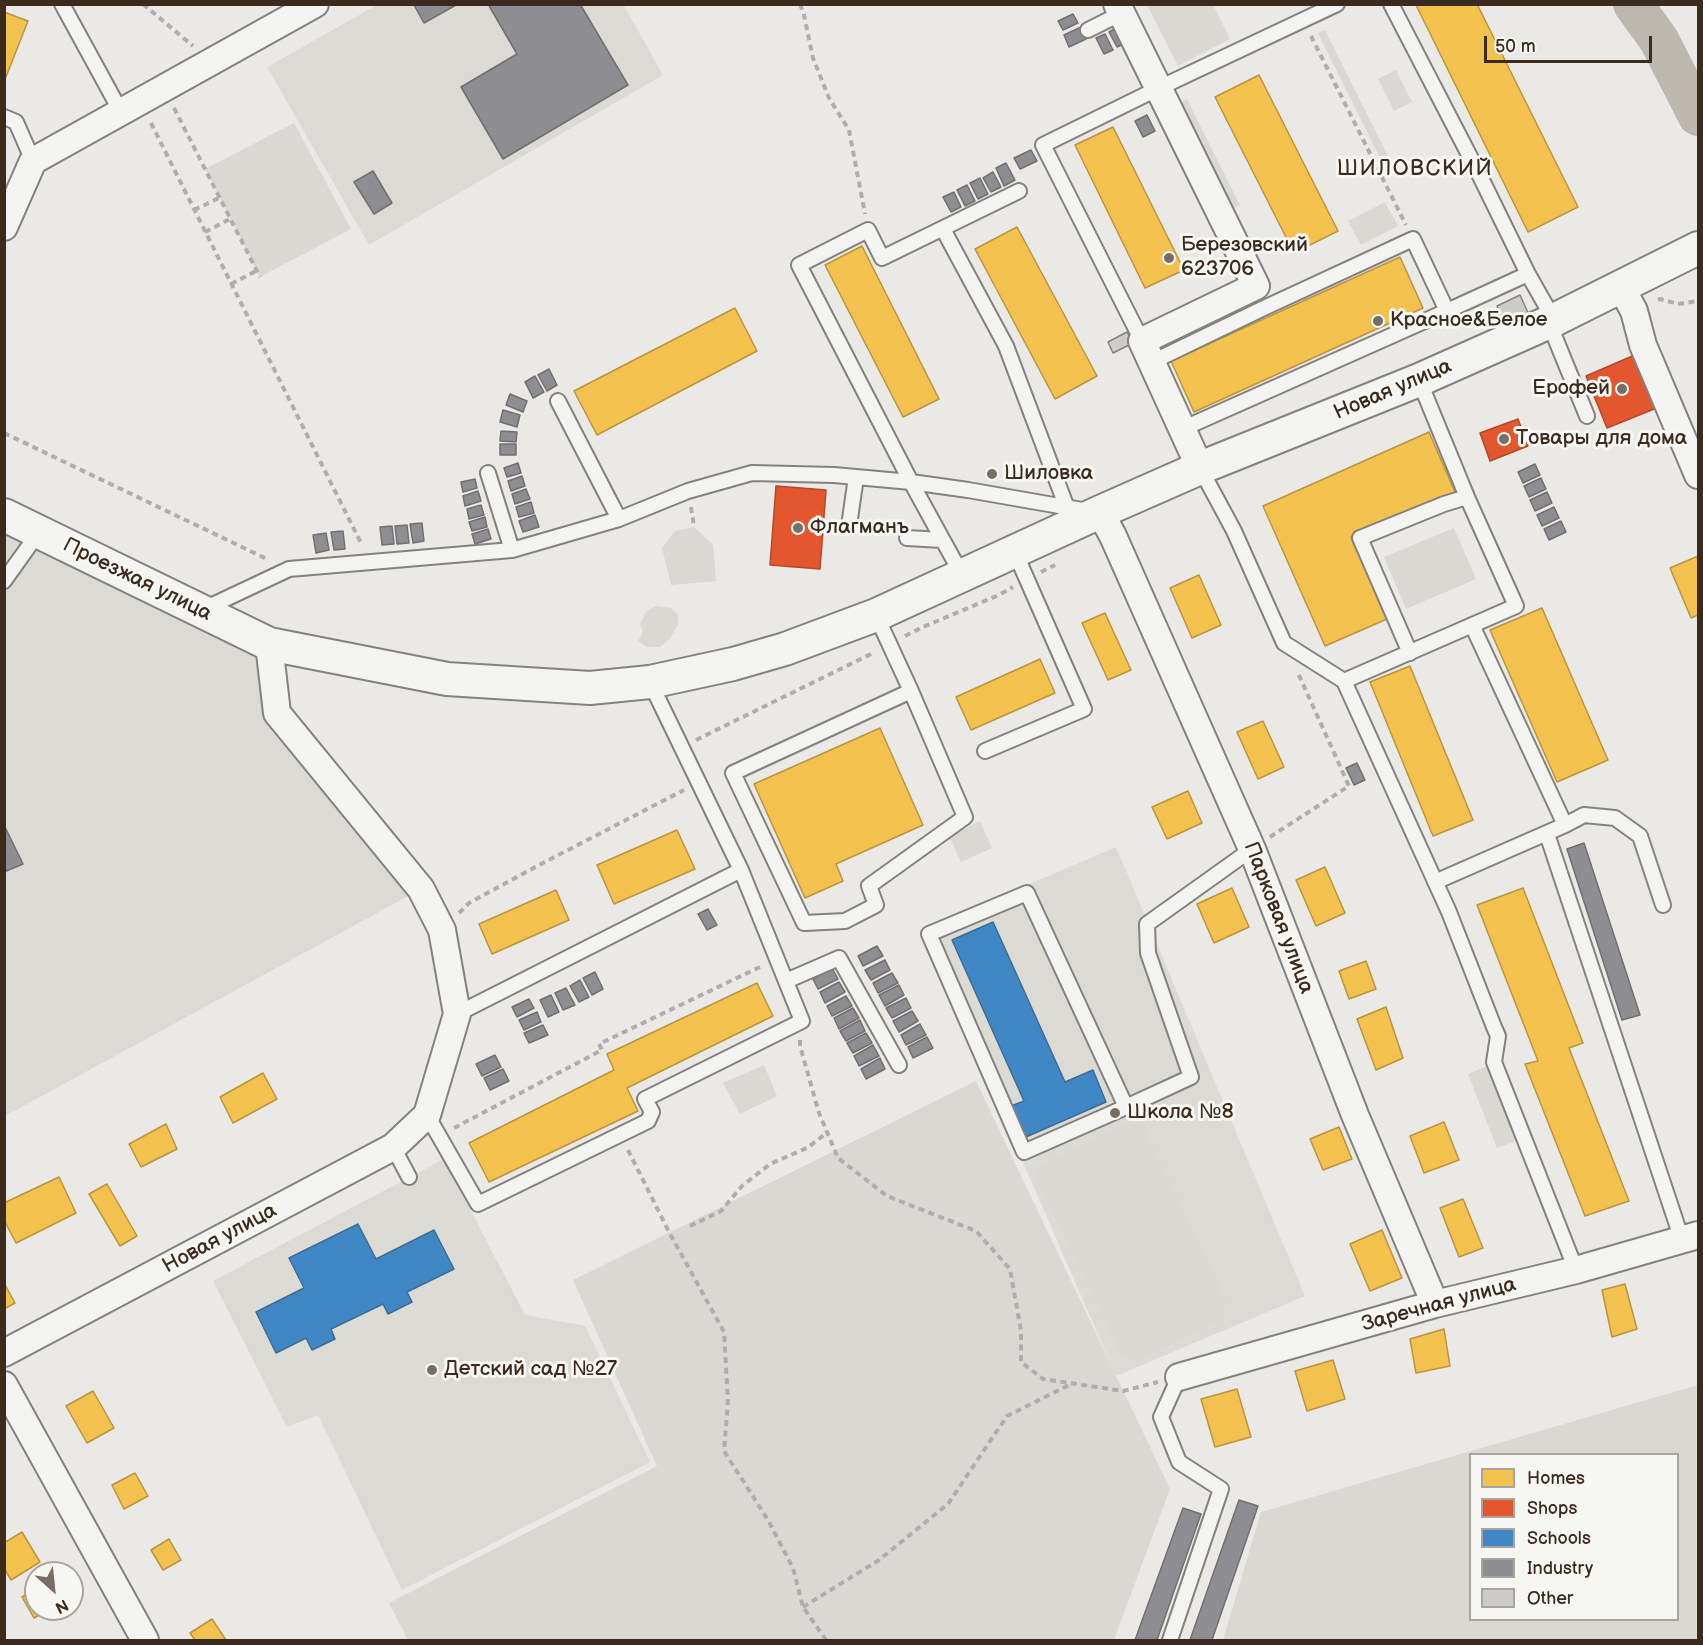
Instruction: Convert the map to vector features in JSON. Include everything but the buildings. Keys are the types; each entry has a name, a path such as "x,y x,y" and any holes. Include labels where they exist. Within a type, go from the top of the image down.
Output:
{"street":[{"path":"4,227 33,161 315,4"},
{"path":"1120,9 1256,286 1147,352 1200,468"},
{"name":"Новая улица","path":"650,682 733,664 785,649 876,615 1014,550 1106,524 1200,468 1419,380 1552,321 1690,252"},
{"path":"1621,287 1634,311 1643,345 1698,475"},
{"name":"Проезжая улица","path":"4,515 269,644 447,679 590,688 650,682"},
{"name":"Парковая улица","path":"1106,524 1252,849 1355,1115 1436,1304"},
{"path":"269,644 277,713 421,889 441,930 457,1014 433,1125"},
{"name":"Новая улица","path":"4,1353 433,1125"},
{"name":"Заречная улица","path":"1179,1377 1436,1304 1576,1270 1690,1238"},
{"path":"4,1385 145,1641"}],"lane":[{"path":"62,4 130,107"},
{"path":"1337,4 1043,145 1147,352 1276,302 1413,239 1447,311"},
{"path":"1391,4 1552,321 1587,416"},
{"path":"1088,30 1120,9"},
{"path":"4,117 16,122 33,161"},
{"path":"962,575 799,266 868,230 882,258 1019,191"},
{"path":"943,229 1006,346 1067,508"},
{"path":"1182,429 1528,274"},
{"path":"1344,681 1516,606 1467,497 1419,380"},
{"path":"558,401 620,519"},
{"path":"1200,468 1234,531 1284,643 1344,681 1449,912 1498,1036 1494,1062 1576,1270"},
{"path":"488,473 512,550"},
{"path":"200,611 289,569 512,550 620,519 688,491 752,473 856,477 968,490 1067,508 1106,524"},
{"path":"850,519 856,477"},
{"path":"1410,653 1360,538 1467,497"},
{"path":"4,581 39,532"},
{"path":"907,538 942,540"},
{"path":"985,751 1084,709 1014,550"},
{"path":"876,615 911,691 965,817 869,886 876,905 845,921 804,923 733,773 911,691"},
{"path":"1473,625 1565,825"},
{"path":"433,1125 478,1204 648,1121 652,1112 645,1099 802,1021 741,870 650,682"},
{"path":"1435,882 1547,834 1584,815 1615,818 1640,836 1663,905"},
{"path":"1547,834 1690,1238"},
{"path":"1126,1107 1027,893 929,934 1024,1152 1126,1107 1191,1077 1148,953 1147,924 1252,849"},
{"path":"457,1014 741,870"},
{"path":"786,981 839,958 899,1065"},
{"path":"393,1148 409,1177"},
{"path":"1170,1641 1221,1489 1179,1462 1161,1417 1179,1377"}],"path":[{"path":"143,4 212,62"},
{"path":"800,4 813,58 829,98 849,130 868,230"},
{"path":"1303,21 1413,239"},
{"path":"164,88 260,277"},
{"path":"130,107 194,210 370,562"},
{"path":"194,210 219,198"},
{"path":"205,232 230,219"},
{"path":"231,284 256,270"},
{"path":"4,433 289,569"},
{"path":"1252,849 1349,786 1284,643"},
{"path":"441,930 469,903 698,783"},
{"path":"433,1125 602,1050 599,1044 777,959"},
{"path":"802,1021 800,1046 819,1113 838,1158 887,1196 976,1231 1010,1269 1021,1331 1022,1362 1043,1379 1123,1391 1179,1377"},
{"path":"690,1226 721,1211 742,1186 770,1164 807,1148 828,1132"},
{"path":"620,1134 669,1232 724,1332 728,1401 724,1451 768,1520 793,1568 803,1607 826,1641"},
{"path":"803,1607 879,1560 948,1504 1007,1416 1072,1383"}],"shaded area":[{"path":"623,4 663,75 369,245 267,67 377,5"},
{"path":"1147,5 1213,5 1230,39 1178,66"},
{"path":"1325,30 1396,172 1389,176 1318,33"},
{"path":"1396,70 1412,102 1394,111 1378,79"},
{"path":"1187,99 1240,205 1232,209 1180,103"},
{"path":"294,123 351,229 260,277 205,169"},
{"path":"1385,202 1398,226 1361,245 1348,221"},
{"path":"5,523 269,644 277,713 421,889 5,1116"},
{"path":"694,527 713,545 716,581 671,585 662,548 675,531"},
{"path":"1454,528 1476,579 1406,609 1384,557"},
{"path":"655,606 671,608 678,615 678,624 670,639 660,647 647,647 638,641 643,631 640,624 646,612"},
{"path":"980,821 992,848 961,862 949,836"},
{"name":"Школа №8","path":"1116,847 1305,1296 1116,1376 922,930"},
{"path":"764,1065 777,1096 740,1114 723,1083"},
{"path":"1489,1065 1518,1140 1497,1148 1468,1074"},
{"path":"976,1081 1170,1489 1114,1640 408,1640 389,1603 657,1466 573,1280"},
{"path":"1129,1122 1139,1123 1145,1130 1225,1299 1225,1311 1218,1322 1140,1359 1127,1358 1118,1348 1038,1182 1037,1172 1043,1164"},
{"name":"Детский сад №27","path":"444,1159 525,1315 585,1326 650,1462 402,1590 318,1415 287,1427 213,1281"},
{"path":"1698,1385 1698,1640 1223,1640 1261,1512"}],"waterway":[{"name":"Шиловка","path":"1633,4 1659,40 1698,116"}],"place":[{"name":"Березовский 623706","path":"1169,258"},
{"name":"Красное&Белое","path":"1378,321"},
{"name":"Ерофей","path":"1622,389"},
{"name":"Товары для дома","path":"1504,439"},
{"name":"Шиловка","path":"992,474"},
{"name":"Флагманъ","path":"798,528"},
{"name":"Школа №8","path":"1115,1113"},
{"name":"Детский сад №27","path":"432,1370"}],"district":[{"name":"ШИЛОВСКИЙ","path":"1415,169"}]}
